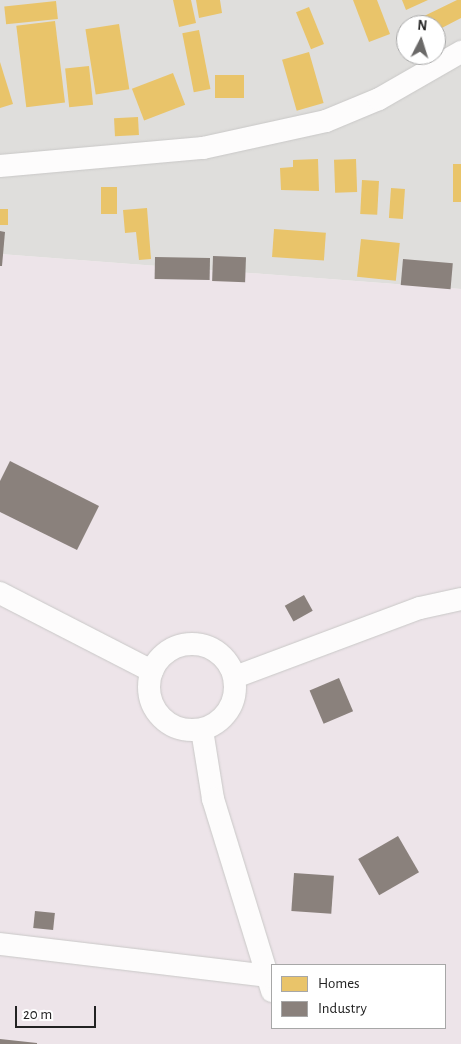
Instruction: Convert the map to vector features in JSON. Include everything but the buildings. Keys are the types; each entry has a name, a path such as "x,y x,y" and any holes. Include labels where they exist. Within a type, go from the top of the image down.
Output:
{"street":[{"path":"0,166 203,148 326,121 379,99 461,52"},
{"path":"0,593 152,671"},
{"path":"235,677 420,608 461,600"},
{"path":"195,644 220,654 229,665 235,677 236,690 232,704 225,715 215,724 202,730 189,731 176,728 164,721 155,710 150,698 148,684 158,659 169,650 182,645 195,644"},
{"path":"0,944 270,983 213,800 202,730"}],"shaded area":[{"path":"0,0 461,0 461,289 0,254"},
{"path":"0,254 461,289 461,1044 0,1044"}]}
